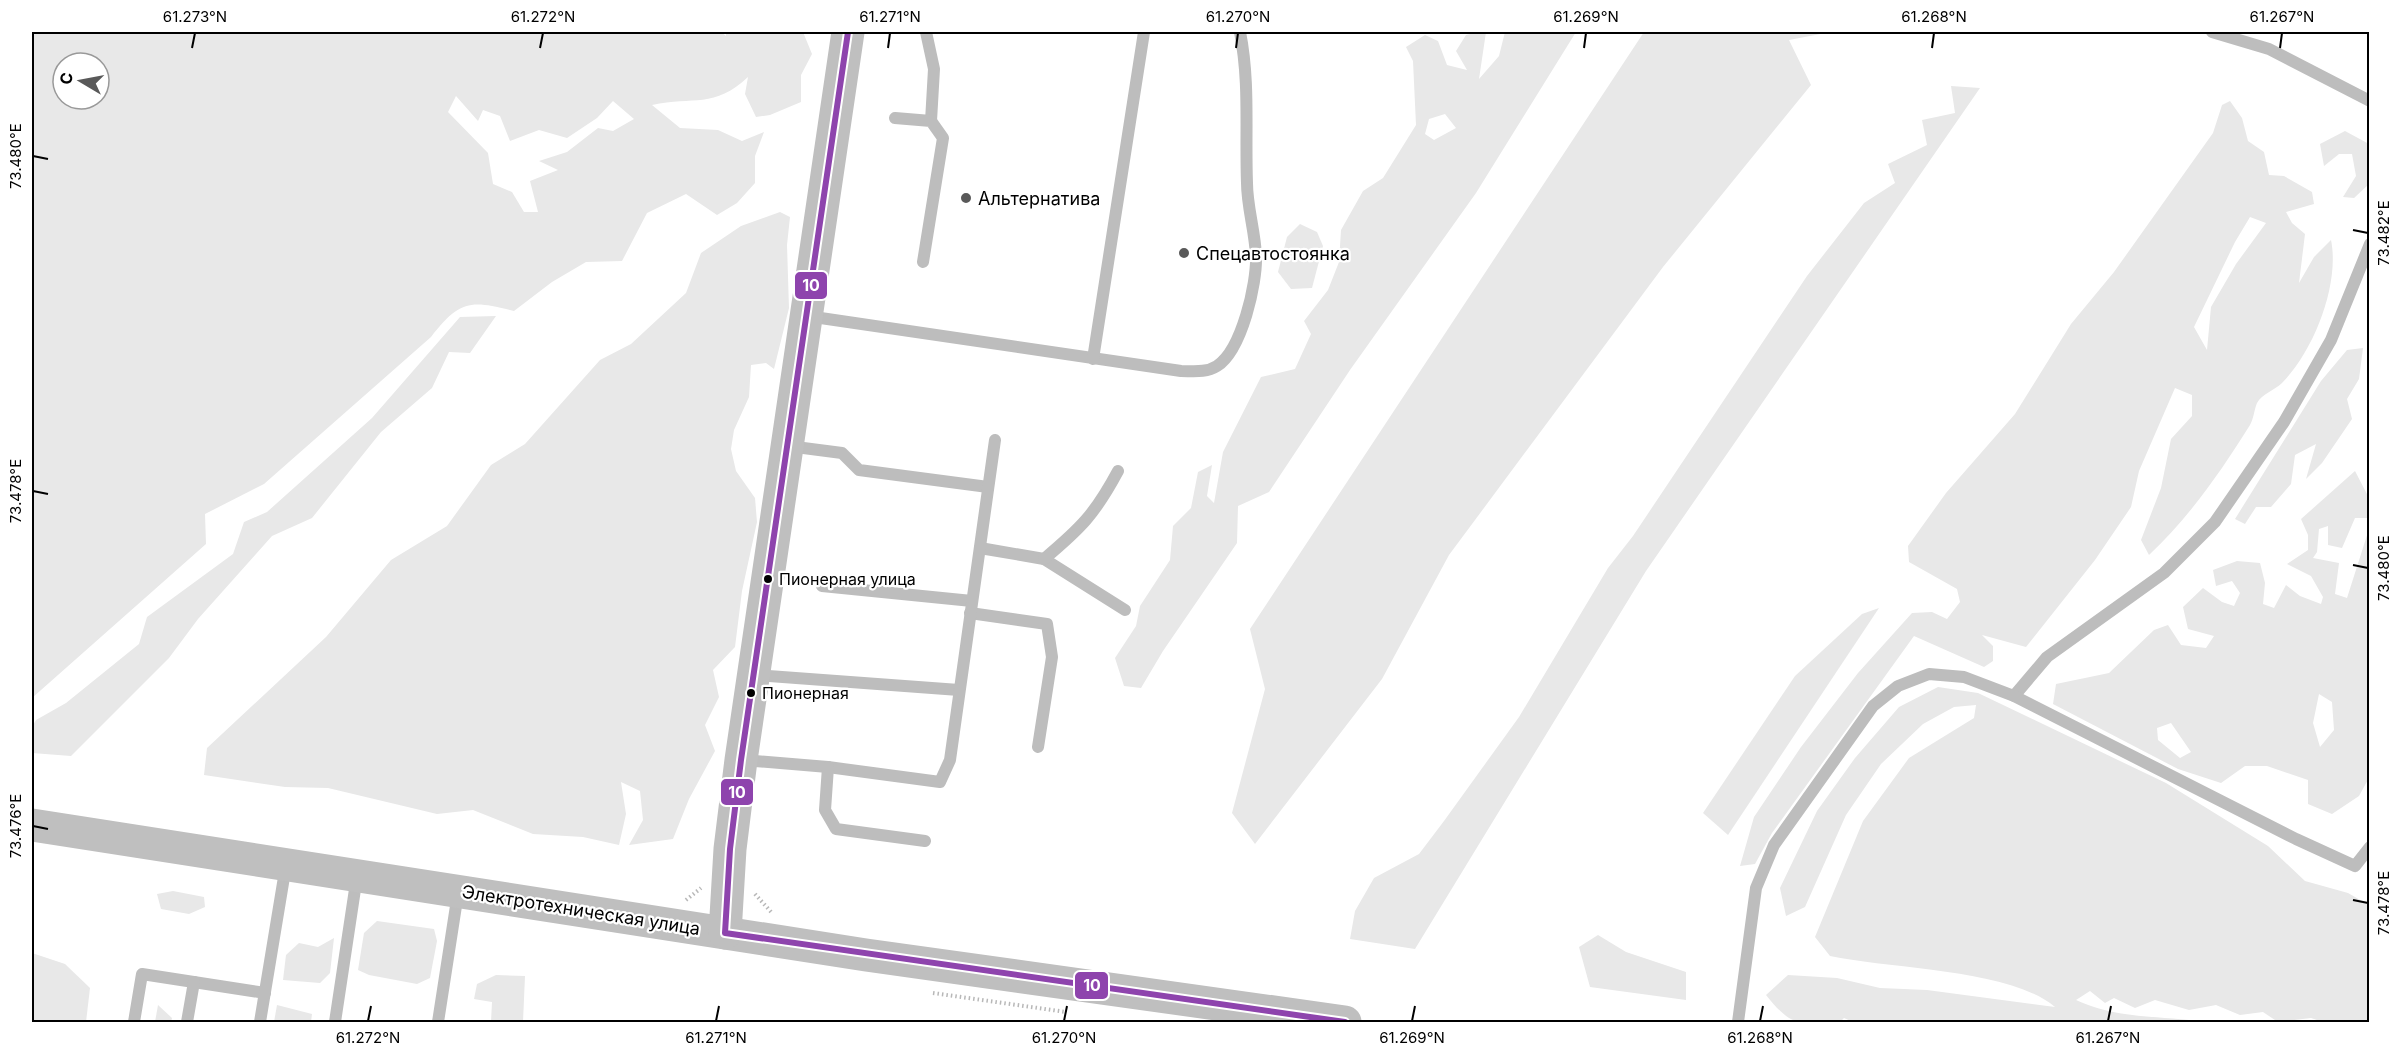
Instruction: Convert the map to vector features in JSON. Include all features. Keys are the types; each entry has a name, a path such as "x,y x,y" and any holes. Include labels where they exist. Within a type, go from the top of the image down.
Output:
{"main road":[{"path":"725,933 730,849 741,760 848,32"},
{"name":"Электротехническая улица","path":"32,825 725,933 1345,1023"}],"lane":[{"path":"923,262 943,138 931,121 934,69 926,32"},
{"path":"1093,359 1144,32"},
{"path":"806,316 1093,359 1202,371 1216,366 1227,357 1237,337 1253,288 1256,256 1247,200 1248,84 1240,32"},
{"path":"2212,32 2269,49 2370,101"},
{"path":"895,118 931,121"},
{"path":"2014,696 2047,657 2164,573 2215,522 2284,423 2331,340 2370,244"},
{"path":"741,760 828,767 940,782 950,760 995,440"},
{"path":"787,446 842,453 859,470 988,487"},
{"path":"1044,560 1082,527 1098,507 1119,471"},
{"path":"980,548 1044,560 1125,610"},
{"path":"822,585 971,607 1047,624 1052,657 1038,747"},
{"path":"1738,1023 1756,888 1774,845 1874,706 1898,686 1929,674 1964,677 2014,696 2296,839 2355,866 2370,847"},
{"path":"754,675 959,690"},
{"path":"828,767 825,810 836,829 925,841"},
{"path":"260,1023 286,864"},
{"path":"335,1023 357,875"},
{"path":"438,1023 459,891"},
{"path":"134,1023 142,974 265,993"},
{"path":"187,1023 194,982"}],"path":[{"path":"682,904 703,886"},
{"path":"753,886 756,897 779,920"}],"shaded area":[{"path":"32,32 721,32 726,36 726,32 803,32 812,54 801,75 801,102 770,115 756,117 745,94 748,77 725,94 714,98 652,105 680,128 718,130 742,141 764,132 755,156 755,183 737,203 717,215 686,194 647,213 622,261 586,262 552,282 514,311 487,305 467,306 458,310 431,337 264,484 205,514 206,544 32,698","holes":["456,96 478,121 483,110 500,116 510,141 539,130 567,138 597,118 613,101 634,119 613,131 598,128 567,152 539,161 558,170 530,181 538,212 524,212 512,192 493,184 488,153 448,112"]},
{"path":"1486,32 1479,79 1499,56 1505,32 1576,32 1476,193 1350,370 1269,492 1238,506 1237,543 1163,651 1141,688 1124,686 1115,658 1136,626 1140,606 1170,560 1173,526 1191,508 1198,472 1212,465 1207,496 1214,503 1223,452 1261,377 1295,369 1311,334 1304,321 1328,290 1339,262 1341,230 1363,191 1383,178 1416,125 1413,61 1406,47 1425,35 1438,41 1447,65 1467,70 1456,51 1466,35","holes":["1445,114 1456,128 1434,140 1425,134 1429,119"]},
{"path":"1644,32 1831,32 1789,40 1811,85 1663,267 1449,555 1382,679 1255,844 1232,813 1265,689 1250,629"},
{"path":"1951,86 1980,88 1646,571 1415,949 1350,939 1355,911 1374,878 1419,854 1519,717 1608,568 1633,536 1807,276 1864,203 1895,183 1888,164 1927,145 1922,120 1955,113"},
{"path":"2230,101 2242,118 2248,141 2264,152 2269,175 2284,176 2312,192 2314,204 2286,212 2292,223 2305,234 2299,283 2314,257 2331,240 2332,276 2328,296 2314,335 2294,369 2282,383 2259,400 2250,425 2216,476 2191,510 2149,555 2141,540 2161,488 2171,439 2192,416 2192,395 2175,388 2139,471 2131,507 2095,560 2026,647 1982,635 1993,646 1993,661 1984,667 1914,636 1772,833 1755,864 1740,866 1754,817 1801,747 1858,673 1912,613 1932,612 1947,619 1960,602 1957,589 1909,562 1908,546 1946,493 2015,414 2071,324 2114,272 2213,133 2222,105","holes":["2250,217 2266,223 2236,264 2211,307 2207,350 2194,327 2235,242"]},
{"path":"2345,131 2369,144 2369,184 2354,198 2343,197 2356,176 2352,154 2339,154 2324,166 2320,144"},
{"path":"780,212 790,217 787,245 789,308 774,369 766,363 751,365 749,397 734,430 731,449 736,471 755,498 757,522 742,591 735,647 713,670 719,697 705,725 715,751 689,799 673,839 629,845 643,820 640,791 621,782 626,814 619,845 583,837 533,834 473,810 437,814 328,788 285,787 204,775 207,748 326,637 391,560 447,526 491,465 525,444 600,360 631,344 686,293 701,253 741,226"},
{"path":"1300,224 1317,232 1323,246 1312,288 1291,289 1278,272 1287,237"},
{"path":"496,316 470,353 449,352 432,388 381,432 312,518 272,536 198,619 169,658 71,756 32,753 32,727 36,720 66,703 139,644 147,617 233,554 244,522 267,512 372,418 460,317"},
{"path":"2363,348 2359,379 2347,399 2352,419 2322,463 2306,479 2316,444 2295,455 2291,484 2271,507 2256,507 2245,524 2235,519 2321,381 2347,350"},
{"path":"2355,471 2369,498 2369,518 2355,518 2342,548 2328,545 2328,526 2319,529 2317,552 2313,558 2339,563 2335,594 2347,598 2369,529 2370,776 2359,796 2332,814 2308,804 2308,780 2267,766 2245,766 2221,783 2178,769 2053,704 2056,684 2109,673 2154,630 2168,625 2181,645 2206,648 2214,636 2188,629 2183,607 2203,588 2222,602 2234,606 2240,593 2232,581 2216,586 2213,570 2237,561 2260,563 2265,583 2263,604 2274,608 2286,585 2300,596 2321,604 2323,597 2311,576 2287,564 2308,550 2308,535 2301,519","holes":["2319,694 2332,702 2334,730 2320,747 2313,723","2171,723 2191,752 2180,758 2158,740 2157,728"]},
{"path":"1879,608 1728,835 1703,813 1795,676 1862,614"},
{"path":"1938,687 1978,693 2166,783 2268,846 2305,881 2348,893 2369,905 2369,1022 2323,1022 2311,1018 2278,1022 2263,1012 2240,1015 2216,1005 2189,1010 2155,1000 2135,1008 2114,998 2105,1003 2090,991 2076,1000 2124,1014 2206,1022 1853,1022 1844,1018 1840,1022 1806,1023 1790,1019 1783,1014 1766,995 1788,975 1837,978 1880,988 1927,990 2055,1007 2035,994 1980,978 1830,956 1815,937 1863,821 1909,758 1974,718 1976,705 1954,707 1923,724 1881,764 1846,815 1805,907 1786,916 1780,888 1817,811 1855,758 1899,707"},
{"path":"173,891 204,897 205,907 189,914 161,909 157,894"},
{"path":"377,921 434,929 437,941 430,978 417,984 369,975 358,970 364,933"},
{"path":"1598,935 1626,952 1686,972 1686,1000 1590,987 1579,947"},
{"path":"334,938 330,973 320,983 283,980 286,955 299,943 318,947"},
{"path":"32,953 65,964 90,988 86,1022 32,1022"},
{"path":"496,975 525,976 523,1022 491,1022 492,1002 474,999 477,984"},
{"path":"158,1005 172,1018 171,1022 155,1022"},
{"path":"277,1005 312,1014 311,1022 274,1022"}],"transit line":[{"name":"10","path":"848,32 741,760 730,849 725,933 1345,1022"}],"place":[{"name":"Альтернатива","path":"966,198"},
{"name":"Спецавтостоянка","path":"1184,253"},
{"name":"Пионерная улица","path":"768,579"},
{"name":"Пионерная","path":"751,693"}]}
